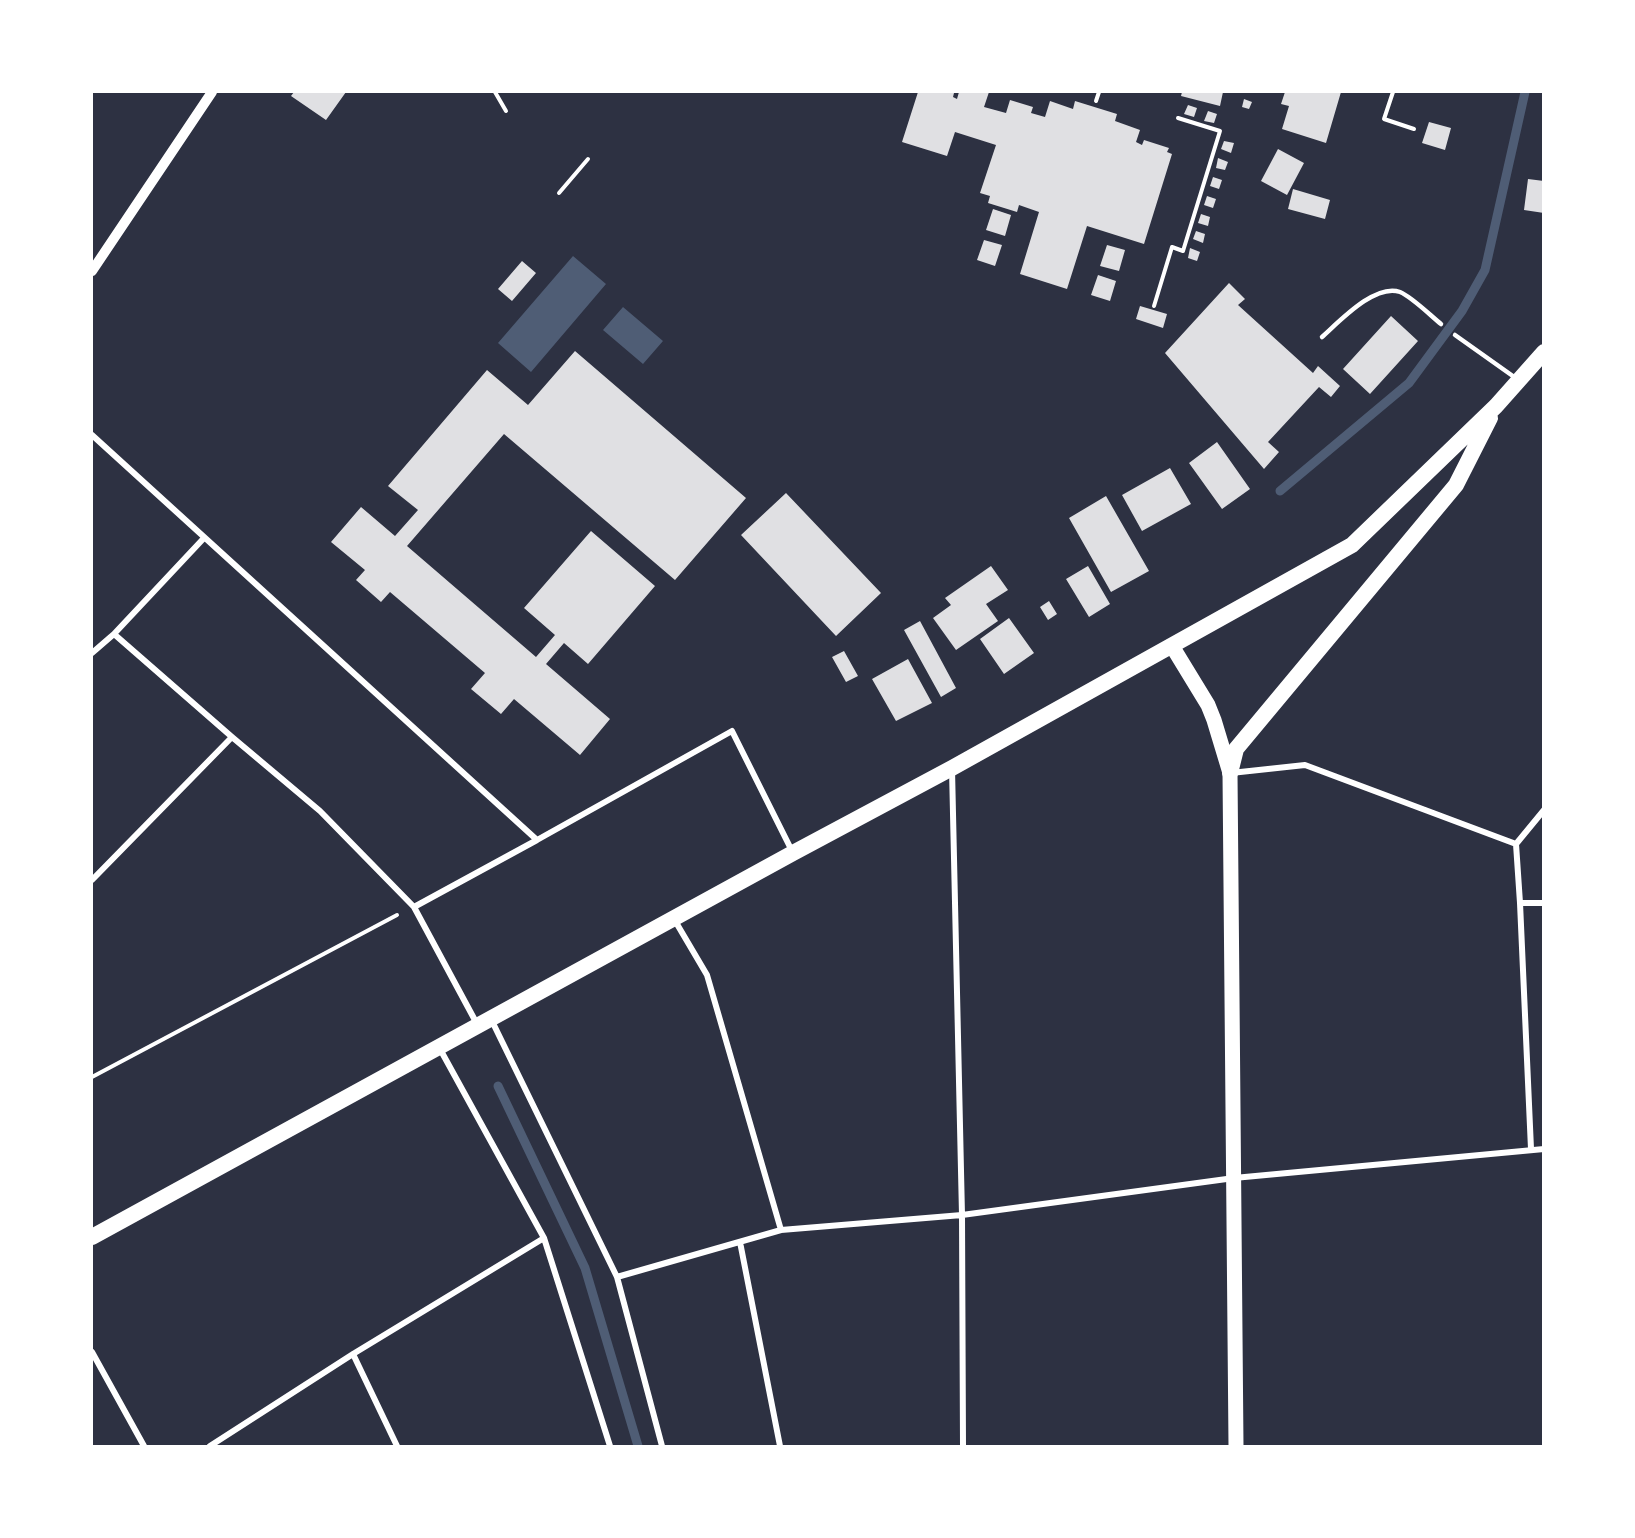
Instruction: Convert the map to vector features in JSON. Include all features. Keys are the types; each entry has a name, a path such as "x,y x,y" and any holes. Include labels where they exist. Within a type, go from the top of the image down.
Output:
{"highway":[{"path":"93,1232 952,768 1352,545 1496,406 1544,352"},
{"path":"1230,773 1236,749 1456,485 1496,406"}],"main road":[{"path":"1172,646 1208,705 1230,773 1236,1446"}],"street":[{"path":"92,271 212,92"},
{"path":"92,435 537,840"},
{"path":"92,653 114,634 204,538"},
{"path":"114,634 320,811 414,907 484,1022 616,1277 662,1446"},
{"path":"414,907 732,731 793,853"},
{"path":"92,880 232,737"},
{"path":"1230,773 1305,765 1516,844"},
{"path":"952,768 962,1215 963,1446"},
{"path":"1530,1149 1516,844 1544,810"},
{"path":"1520,903 1544,903"},
{"path":"674,919 707,975 781,1230"},
{"path":"439,1047 544,1238 610,1446"},
{"path":"616,1277 781,1230 962,1215 1234,1178 1544,1149"},
{"path":"210,1446 353,1354 544,1238"},
{"path":"740,1242 780,1446"},
{"path":"92,1352 144,1446"},
{"path":"353,1354 397,1446"}],"lane":[{"path":"1322,337 1364,301 1384,292 1400,292 1441,324"},
{"path":"1455,335 1520,380"}],"path":[{"path":"495,92 506,111"},
{"path":"1096,100 1099,92"},
{"path":"1393,92 1384,120 1414,129"},
{"path":"1154,306 1173,247 1183,251 1221,131 1179,118"},
{"path":"559,193 588,159"},
{"path":"92,1077 414,907"}],"water":[{"path":"573,256 606,284 531,372 498,343"},
{"path":"623,307 663,341 643,364 603,330"}],"building":[{"path":"294,92 346,92 326,120 291,96"},
{"path":"918,92 949,92 954,93 953,97 957,99 959,92 989,92 984,107 1006,113 1010,100 1033,107 1031,113 1045,117 1050,101 1073,109 1075,101 1117,114 1115,121 1140,130 1136,142 1142,145 1144,140 1169,148 1167,152 1172,154 1144,244 1087,226 1067,289 1020,274 1039,212 1019,205 1017,212 988,203 990,196 980,193 996,145 955,132 947,156 902,142"},
{"path":"1182,92 1223,92 1220,106 1181,96"},
{"path":"1285,92 1341,92 1326,143 1282,129 1289,106 1281,104"},
{"path":"1244,99 1252,102 1249,109 1242,107"},
{"path":"1188,105 1197,108 1194,117 1184,114"},
{"path":"1208,111 1217,114 1214,123 1204,121"},
{"path":"1429,122 1451,128 1445,150 1422,143"},
{"path":"1224,141 1234,143 1231,153 1221,149"},
{"path":"1278,149 1304,163 1287,195 1261,181"},
{"path":"1218,158 1228,162 1225,170 1216,168"},
{"path":"1213,177 1222,180 1219,189 1210,186"},
{"path":"1528,179 1544,181 1544,213 1524,210"},
{"path":"1293,189 1330,200 1325,219 1288,209"},
{"path":"1207,196 1216,199 1213,208 1204,205"},
{"path":"993,209 1011,215 1005,236 986,230"},
{"path":"1201,214 1210,217 1208,226 1198,223"},
{"path":"1196,231 1205,234 1203,243 1193,239"},
{"path":"984,240 1002,245 995,266 977,260"},
{"path":"1107,245 1125,250 1119,271 1100,266"},
{"path":"1190,248 1200,252 1197,261 1188,258"},
{"path":"522,261 536,273 512,301 498,289"},
{"path":"1098,275 1116,281 1110,301 1091,295"},
{"path":"1229,283 1245,299 1238,305 1313,373 1318,366 1340,386 1331,397 1319,387 1268,442 1279,452 1264,469 1165,353"},
{"path":"1140,306 1167,314 1163,328 1136,319"},
{"path":"1391,316 1418,341 1370,394 1343,369"},
{"path":"575,351 746,498 675,580 504,434 407,546 536,657 555,635 524,608 591,531 655,586 588,664 564,643 546,664 610,719 580,755 514,699 501,714 471,689 485,673 390,592 381,602 356,580 365,570 331,542 361,507 395,536 418,510 388,486 487,370 528,405"},
{"path":"1217,442 1250,489 1222,509 1189,463"},
{"path":"1170,468 1191,504 1142,531 1122,495"},
{"path":"786,493 881,593 836,636 741,535"},
{"path":"1106,496 1149,571 1111,592 1069,518"},
{"path":"991,566 1008,590 986,604 998,621 956,650 933,618 951,605 945,598"},
{"path":"1088,566 1110,604 1089,617 1066,579"},
{"path":"1049,601 1057,614 1048,620 1040,607"},
{"path":"1009,618 1034,653 1004,674 980,639"},
{"path":"920,621 956,688 941,697 904,630"},
{"path":"844,651 858,676 846,682 832,657"},
{"path":"908,659 932,703 896,721 872,679"}],"waterway":[{"path":"1280,491 1409,383 1462,311 1485,270 1525,92"},
{"path":"498,1086 585,1268 638,1446"}]}
